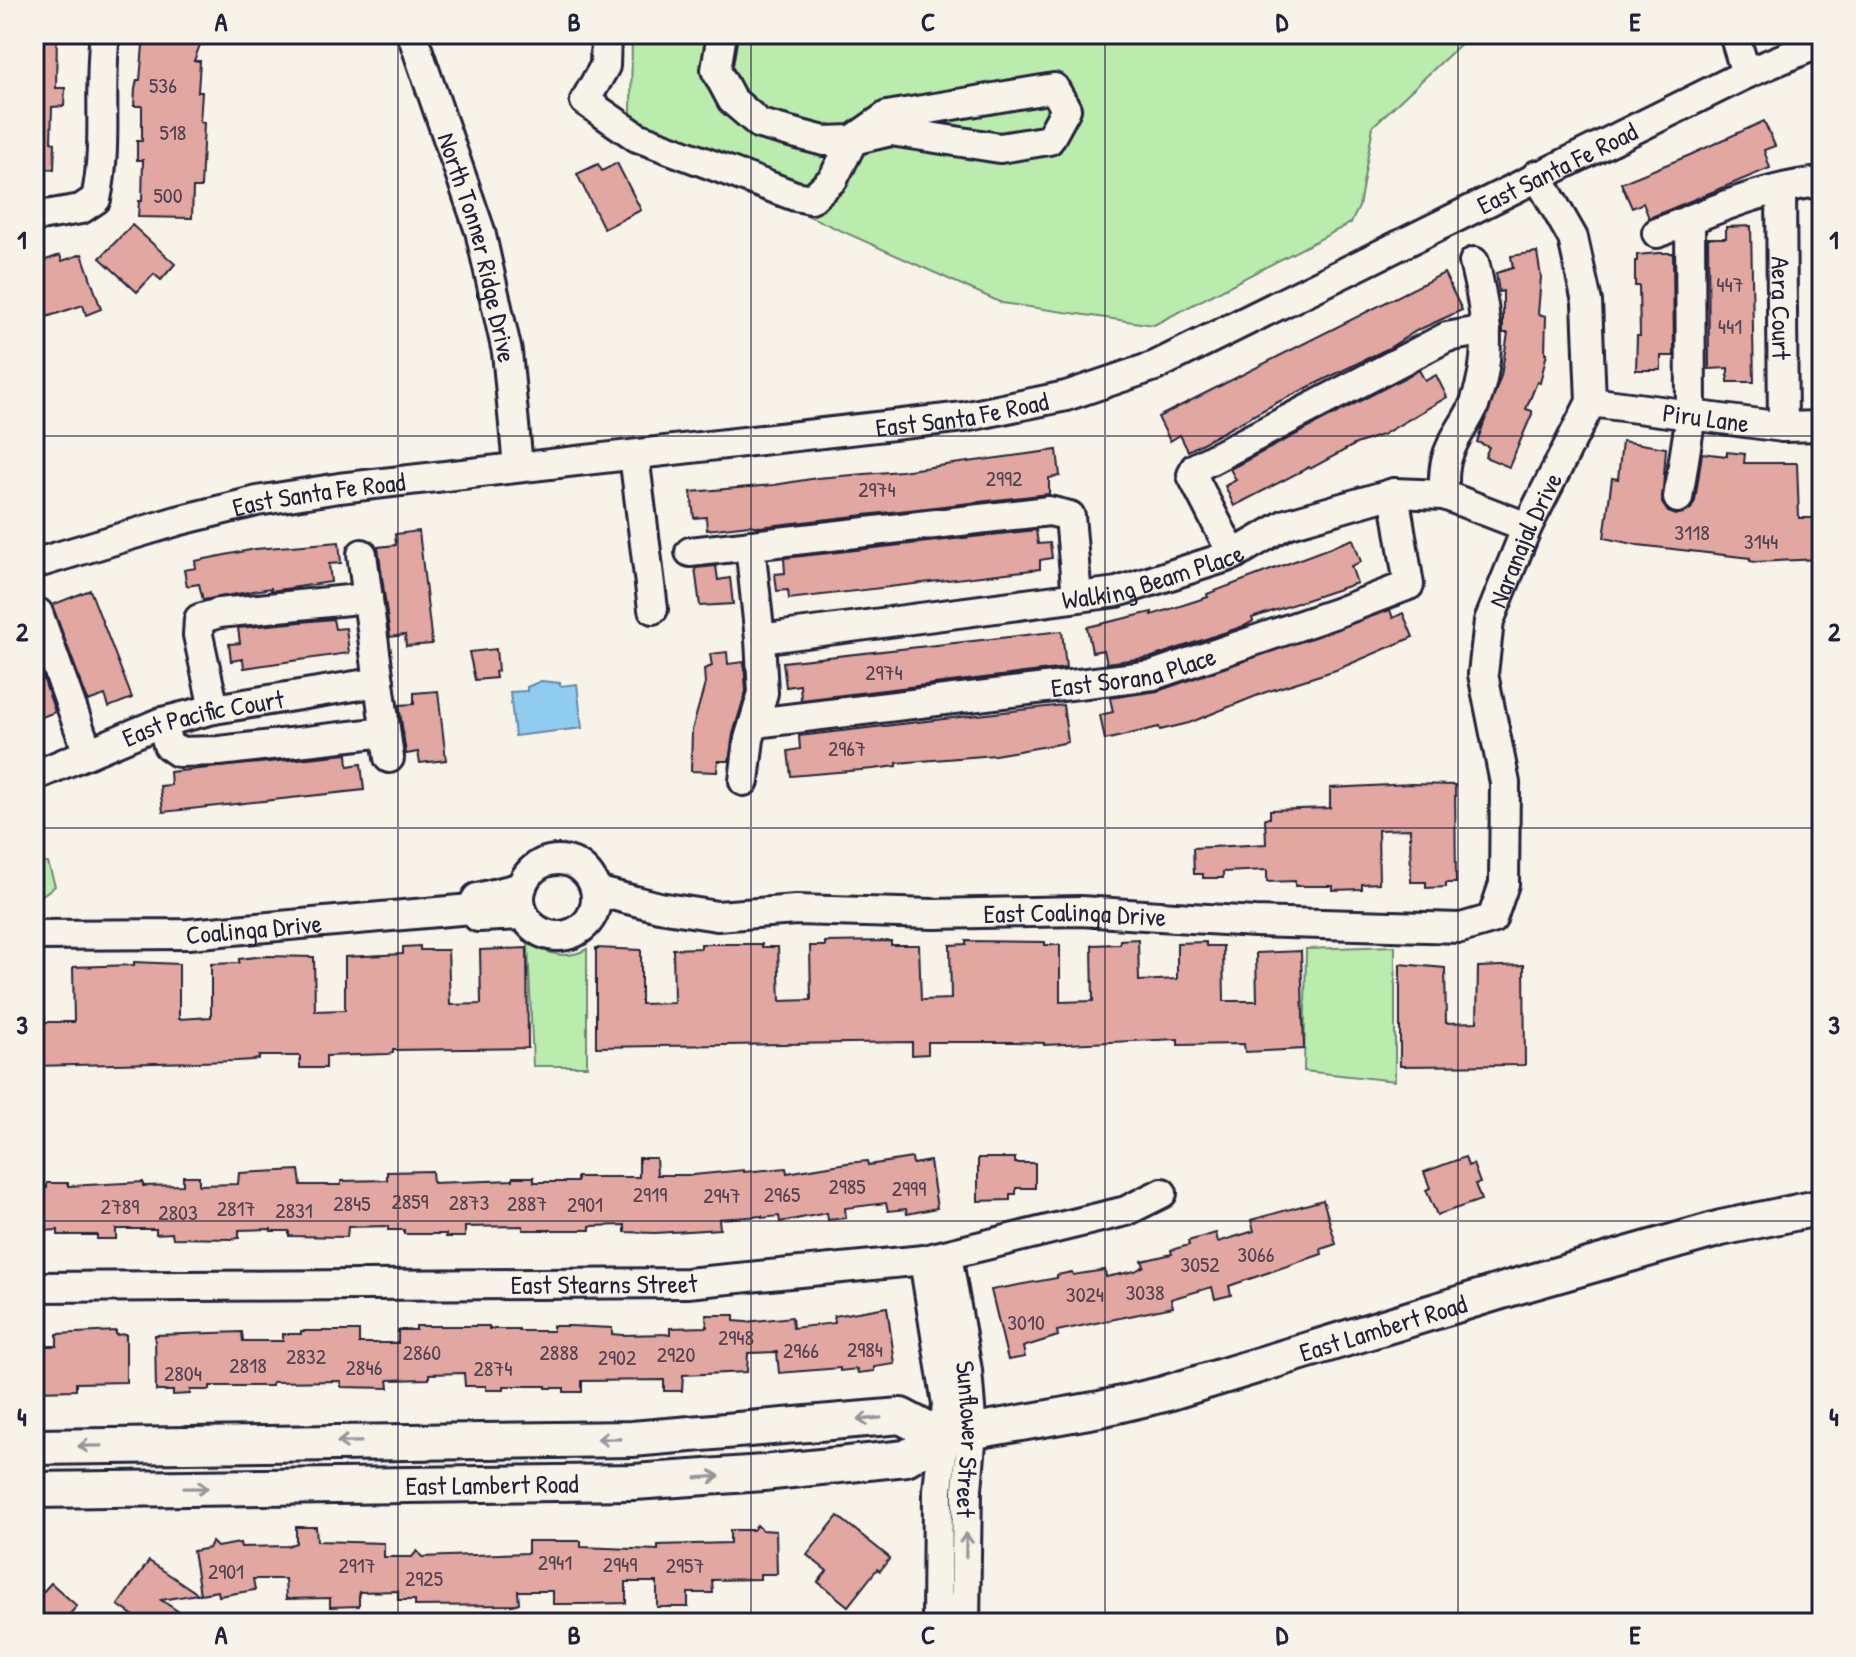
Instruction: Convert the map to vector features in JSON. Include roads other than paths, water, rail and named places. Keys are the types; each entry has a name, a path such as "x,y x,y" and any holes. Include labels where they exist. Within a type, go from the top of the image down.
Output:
{"main road":[{"name":"East Lambert Road","path":"34,1447 632,1439 901,1416 942,1430 1164,1394 1721,1228 1822,1207"},
{"name":"East Lambert Road","path":"34,1490 634,1482 906,1458 942,1430"}],"street":[{"path":"34,217 81,209 96,199 103,169 101,96 105,34"},
{"name":"North Tonner Ridge Drive","path":"412,34 480,231 507,352 518,466"},
{"path":"606,34 605,66 585,101 637,137 795,196 811,199 833,179 853,140 887,116 1054,88 1066,109 1049,140 1000,148 891,131 853,140 824,141 760,124 732,100 716,70 722,34"},
{"path":"1734,34 1746,74"},
{"name":"East Santa Fe Road","path":"34,564 177,521 257,501 518,466 964,417 1066,396 1155,366 1537,175 1746,74 1822,42"},
{"name":"Naranajal Drive","path":"1492,919 1504,884 1505,783 1483,674 1489,621 1527,527 1591,402 1587,302 1573,238 1537,175"},
{"path":"1657,233 1728,205 1803,183 1822,182"},
{"name":"Aera Court","path":"1781,190 1783,427"},
{"path":"1678,498 1691,415 1690,219"},
{"path":"1444,495 1446,458 1475,405 1487,343 1485,305 1474,262"},
{"path":"1233,555 1192,475 1195,468 1447,337 1486,330"},
{"name":"Piru Lane","path":"1591,402 1783,427 1822,426"},
{"path":"634,455 653,609"},
{"name":"Walking Beam Place","path":"760,639 1117,592 1233,555 1286,524 1394,493 1444,495 1527,527"},
{"name":"East Sorana Place","path":"755,723 1153,675 1336,613 1409,585 1394,493"},
{"path":"690,552 1049,511 1070,516 1077,597"},
{"path":"744,781 749,739 763,693 750,545"},
{"path":"162,722 168,745 178,752 387,745 362,554"},
{"path":"214,709 198,635 199,619 219,613 368,598"},
{"path":"38,613 88,753"},
{"name":"East Pacific Court","path":"34,776 162,722 214,709 379,682"},
{"path":"561,860 573,863 592,879 595,901 581,929 560,936 539,931 523,901 536,867 548,861 561,860"},
{"name":"Coalinga Drive","path":"34,935 189,934 471,909 477,898 523,901"},
{"name":"East Coalinga Drive","path":"595,901 717,916 796,910 934,914 1080,911 1255,922 1461,928 1492,919"},
{"name":"East Stearns Street","path":"34,1287 674,1284 936,1258 1126,1211 1162,1193"},
{"name":"Sunflower Street","path":"936,1258 939,1344 947,1404 938,1490 937,1623"},
{"name":"Sunflower Street","path":"936,1258 967,1370 942,1430 967,1489 965,1623"}],"water":[{"path":"541,681 560,683 560,686 577,684 582,728 515,736 510,692 527,691 527,687"}]}
